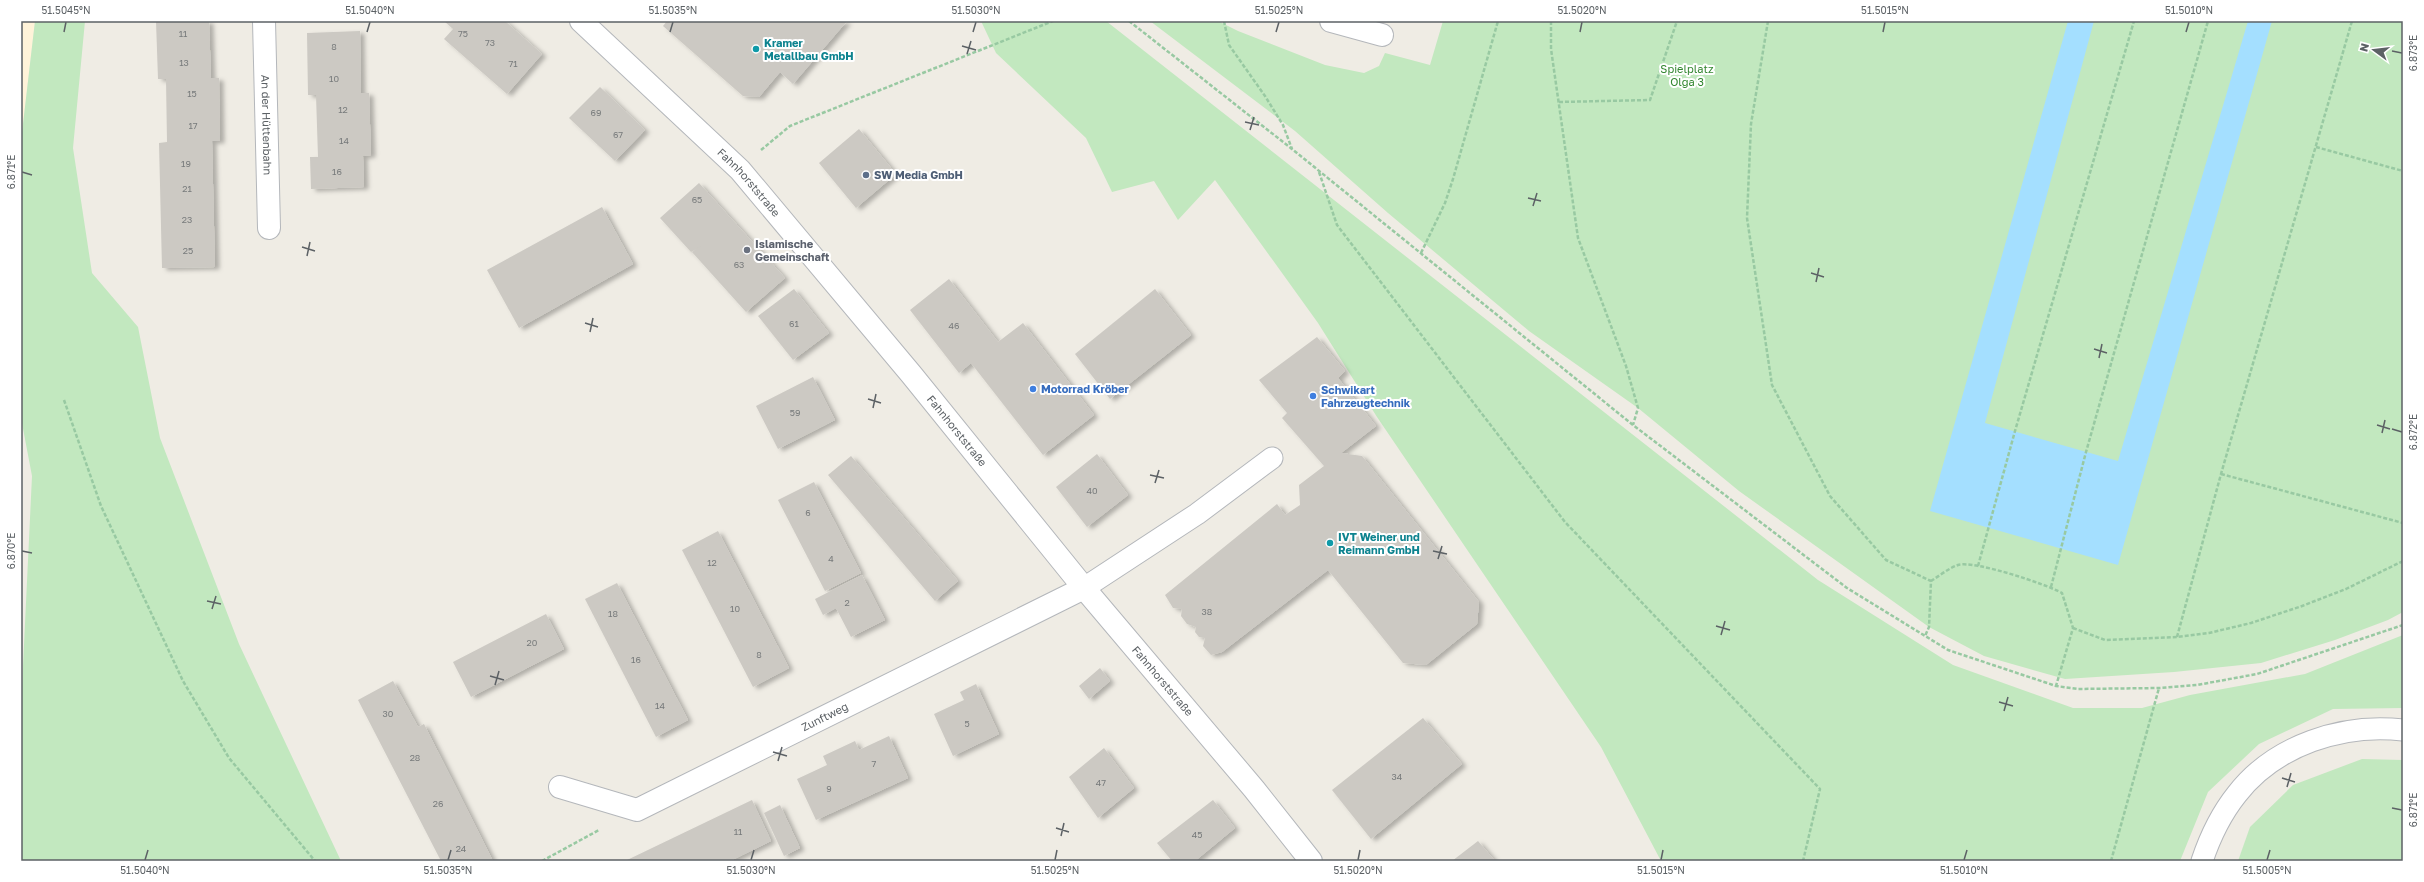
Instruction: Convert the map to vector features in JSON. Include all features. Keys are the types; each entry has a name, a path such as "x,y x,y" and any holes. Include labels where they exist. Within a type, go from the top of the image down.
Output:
{"street":[{"name":"An der Hüttenbahn","path":"264,21 269,228"},
{"name":"Fahnhorststraße","path":"581,21 740,170 911,374 1084,588 1254,789 1311,861"},
{"path":"1331,21 1382,35"},
{"name":"Zunftweg","path":"637,810 1084,588"},
{"path":"560,787 637,810"}],"lane":[{"path":"1084,588 1198,514 1272,458"},
{"path":"2202,861 2210,837 2237,793 2276,760 2298,747 2320,738 2344,732 2367,728 2403,730"}],"path":[{"path":"740,170 790,126 1053,21"},
{"path":"1129,21 1421,253 1633,425 1847,588 1948,650 2056,686 2078,689 2159,688 2197,685 2257,674 2403,625"},
{"path":"1224,21 1229,45 1265,96 1282,125 1292,150"},
{"path":"1421,253 1445,203 1453,179 1498,21"},
{"path":"1551,21 1551,49 1578,238 1626,366 1638,408 1633,425"},
{"path":"1559,102 1650,100 1677,21"},
{"path":"1768,21 1751,124 1747,218 1772,385 1830,496 1886,560 1931,581"},
{"path":"1978,566 2015,431 2134,21"},
{"path":"2051,587 2086,452 2208,21"},
{"path":"2177,637 2221,474 2352,21"},
{"path":"2316,147 2403,171"},
{"path":"1318,172 1338,225 1565,522 1820,789 1803,861"},
{"path":"64,400 101,506 183,681 229,758 315,861"},
{"path":"2221,474 2403,523"},
{"path":"2073,628 2105,640 2177,637 2209,633 2251,624 2346,589 2403,561"},
{"path":"1931,581 1958,564 1978,566 2051,587 2062,593 2073,628 2056,686"},
{"path":"1925,636 1929,628 1931,581"},
{"path":"2111,861 2159,688"},
{"path":"542,861 637,810"}],"shaded area":[{"path":"21,21 35,21 21,141"}],"green space":[{"path":"35,21 85,21 73,148 92,273 138,327 160,438 239,644 341,861 21,861 21,708 32,476 21,418 21,141"},
{"path":"981,21 1106,21 1818,580 1953,665 2073,708 2142,708 2190,695 2305,674 2403,635 2403,708 2333,709 2259,744 2208,792 2180,861 1661,861 1601,747 1377,417 1318,323 1215,180 1178,220 1154,181 1112,192 1086,138 996,53"},
{"name":"Spielplatz Olga 3","path":"1150,21 1218,21 1238,31 1325,65 1364,73 1379,66 1385,53 1430,65 1443,21 2403,21 2403,612 2388,620 2335,640 2261,663 2174,672 2065,679 1984,656 1929,627 1739,491 1638,408 1529,331 1388,213 1295,131"},
{"path":"2362,759 2403,760 2403,861 2238,861 2250,827 2293,785"}],"water":[{"path":"2068,21 2094,21 1985,423 2118,461 2248,21 2272,21 2118,565 1930,511"}],"building":[{"path":"156,21 209,21 211,78 219,78 220,141 212,141 215,267 162,268 159,143 167,142 166,79 158,79"},
{"path":"444,21 505,21 542,54 507,94 444,39 453,29"},
{"name":"Kramer Metallbau GmbH","path":"667,21 847,21 793,84 780,72 759,97 743,96 663,26"},
{"path":"360,31 361,93 369,93 371,155 363,156 364,187 311,189 310,157 318,157 316,95 308,95 307,33"},
{"path":"600,87 645,130 615,161 569,118"},
{"path":"859,129 896,174 856,208 819,163"},
{"path":"699,183 785,278 746,312 692,252 701,246 691,252 660,218"},
{"path":"602,207 633,264 519,328 487,270"},
{"name":"Motorrad Kröber","path":"949,279 998,342 1023,323 1094,415 1043,455 971,363 959,373 910,310"},
{"path":"794,289 829,333 793,360 758,316"},
{"path":"1155,289 1191,335 1110,399 1075,354"},
{"name":"IVT Weiner und Reimann GmbH","path":"1317,337 1345,371 1338,378 1376,426 1341,453 1362,456 1479,602 1477,624 1426,665 1403,663 1328,570 1222,652 1211,655 1203,646 1205,638 1199,637 1195,632 1196,627 1187,624 1181,616 1182,609 1173,608 1165,595 1277,504 1285,515 1300,505 1299,485 1324,466 1282,418 1287,413 1259,380"},
{"path":"813,377 835,420 778,449 756,406"},
{"path":"1097,454 1128,495 1087,527 1056,487"},
{"path":"851,456 958,581 935,601 828,475"},
{"path":"814,482 861,573 825,591 778,500"},
{"path":"718,531 789,668 753,687 682,550"},
{"path":"862,575 885,620 851,637 836,608 823,615 815,599"},
{"path":"617,583 688,720 656,737 585,599"},
{"path":"546,614 564,649 471,697 453,662"},
{"path":"1100,668 1110,681 1089,699 1079,686"},
{"path":"393,681 418,727 424,724 493,861 441,861 358,700"},
{"path":"976,684 999,734 953,756 934,714 964,700 960,692"},
{"path":"1423,718 1462,764 1371,839 1332,790"},
{"path":"889,736 908,778 816,820 797,779 827,765 823,756 855,741 859,750"},
{"path":"1104,748 1134,788 1098,818 1069,777"},
{"path":"752,800 771,841 730,861 625,861"},
{"path":"1213,800 1235,828 1195,861 1172,861 1157,843"},
{"path":"780,805 800,848 784,856 764,813"},
{"path":"1478,841 1495,861 1452,861"}],"place":[{"name":"Kramer Metallbau GmbH","path":"756,49"},
{"name":"SW Media GmbH","path":"866,175"},
{"name":"Islamische Gemeinschaft","path":"747,250"},
{"name":"Motorrad Kröber","path":"1033,389"},
{"name":"Schwikart Fahrzeugtechnik","path":"1313,396"},
{"name":"IVT Weiner und Reimann GmbH","path":"1330,543"}]}
